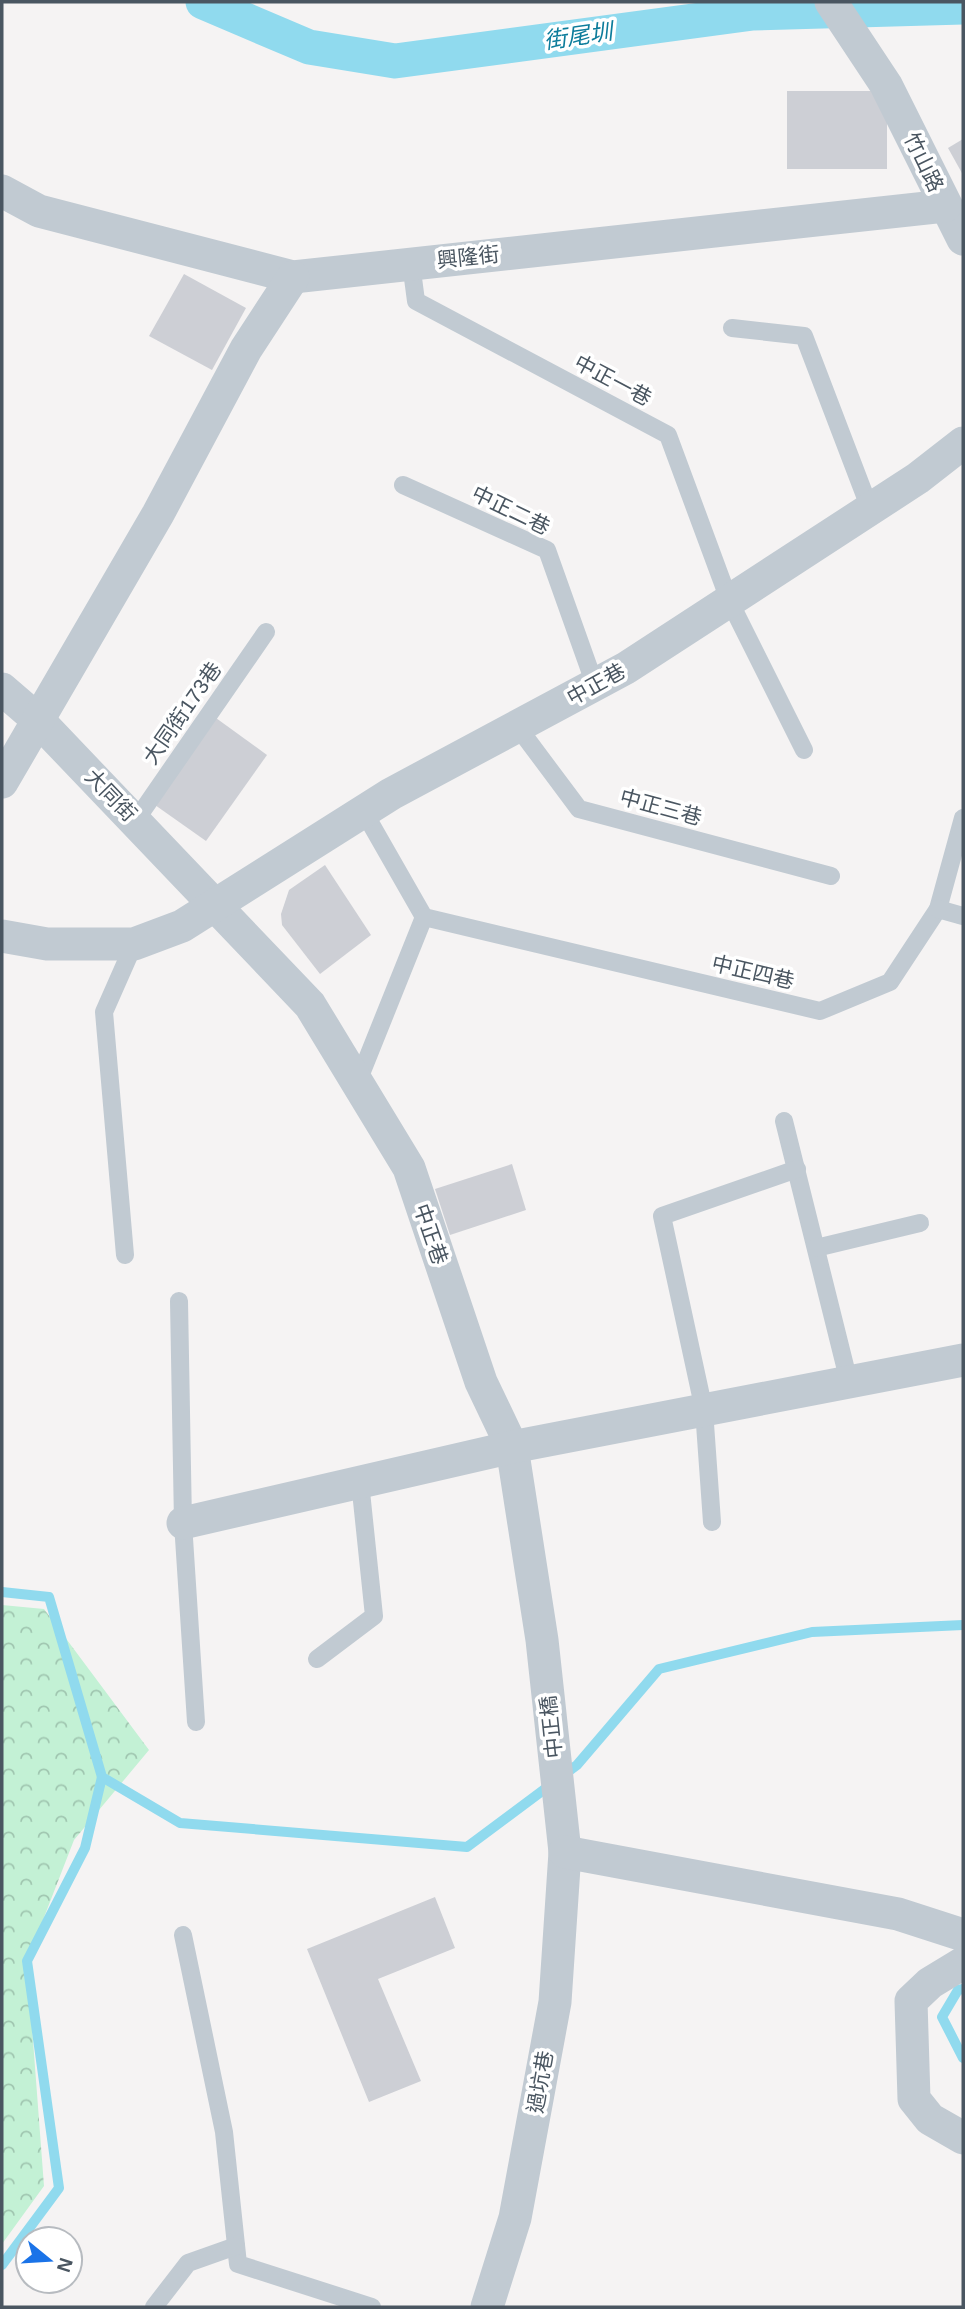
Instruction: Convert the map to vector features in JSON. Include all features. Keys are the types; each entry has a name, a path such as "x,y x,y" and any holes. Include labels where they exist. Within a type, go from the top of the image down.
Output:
{"street":[{"name":"竹山路","path":"831,2 887,85 963,239"},
{"name":"興隆街","path":"2,191 39,211 293,277 946,206"},
{"path":"2,782 158,514 246,349 293,277"},
{"name":"中正巷","path":"2,936 47,944 134,944 182,926 364,812 626,668 918,478 963,443"},
{"name":"大同街","path":"2,689 38,720 218,905"},
{"name":"中正巷","path":"218,905 310,1005 409,1168 481,1382 512,1447 542,1640"},
{"path":"183,1523 512,1447 963,1360"},
{"name":"中正橋","path":"542,1640 561,1815"},
{"name":"過坑巷","path":"487,2307 515,2218 555,2001 565,1852 561,1815"},
{"path":"565,1852 898,1914 963,1935"},
{"path":"963,1963 930,1983 911,2001 914,2099 930,2119 963,2138"}],"lane":[{"name":"中正一巷","path":"411,263 416,301 668,435 729,600"},
{"path":"732,328 804,336 870,509"},
{"name":"中正二巷","path":"403,485 547,550 596,684"},
{"path":"729,600 804,751"},
{"name":"大同街173巷","path":"136,820 266,632"},
{"name":"中正三巷","path":"517,726 579,809 831,876"},
{"path":"358,1084 424,917 364,812"},
{"name":"中正四巷","path":"424,917 820,1012 890,982 938,909 963,818"},
{"path":"938,909 963,916"},
{"path":"125,1255 104,1012 134,944"},
{"path":"784,1121 849,1382"},
{"path":"712,1522 704,1410 662,1216 797,1169"},
{"path":"816,1248 920,1223"},
{"path":"179,1301 183,1523 196,1722"},
{"path":"317,1659 374,1616 360,1482"},
{"path":"183,1935 224,2132 238,2264 372,2307"},
{"path":"154,2307 188,2263 236,2245"}],"green space":[{"path":"2,1605 44,1609 149,1750 74,1840 27,1961 44,2186 2,2244"}],"building":[{"path":"787,91 887,91 887,169 787,169"},
{"path":"963,139 963,175 948,148"},
{"path":"184,274 246,308 212,370 149,336"},
{"path":"216,718 267,755 206,841 155,805"},
{"path":"325,865 371,935 320,974 282,925 281,914 289,890"},
{"path":"512,1164 526,1210 450,1235 435,1189"},
{"path":"435,1897 455,1948 378,1979 421,2081 369,2102 307,1949"}],"waterway":[{"name":"街尾圳","path":"203,2 309,47 395,61 753,13 963,7"},
{"path":"2,1592 49,1597 102,1777 180,1823 467,1847 577,1765 659,1669 812,1632 963,1625"},
{"path":"2,2265 59,2188 27,1961 85,1848 102,1777"},
{"path":"963,1989 958,1990 942,2017 963,2058"}]}
